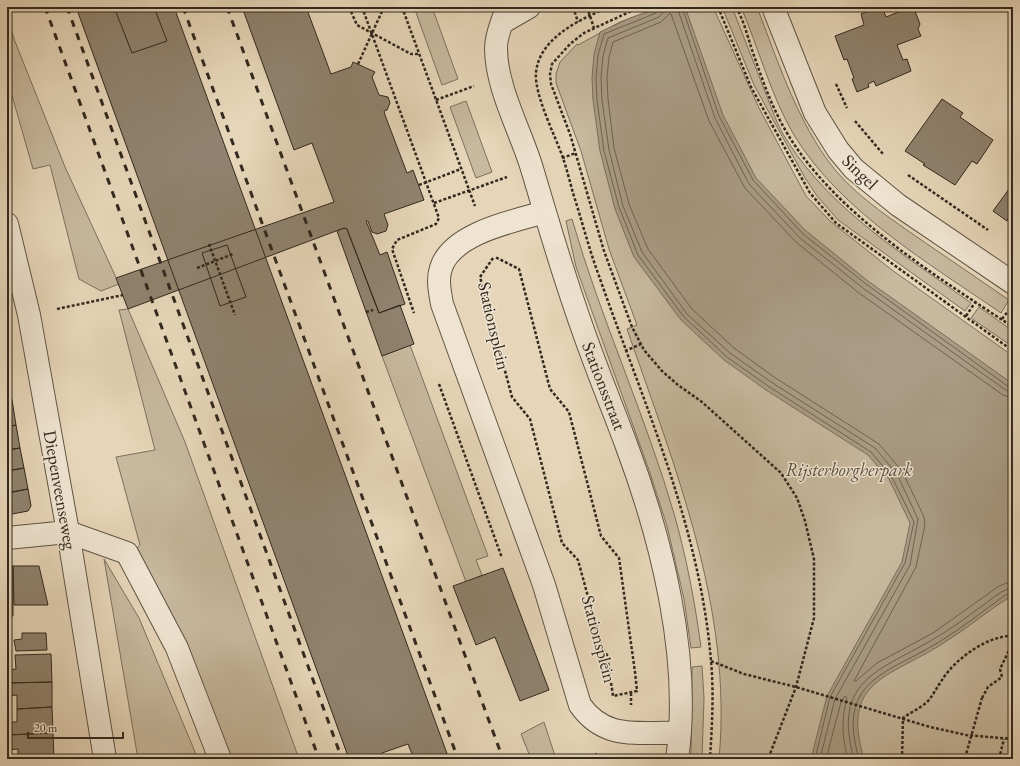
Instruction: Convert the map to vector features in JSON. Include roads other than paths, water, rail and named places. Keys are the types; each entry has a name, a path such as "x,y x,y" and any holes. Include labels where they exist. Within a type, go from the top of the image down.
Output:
{"street":[{"name":"Stationsstraat","path":"529,7 500,12 497,36 497,68 532,168 588,346 627,445 649,511 672,607 679,668 680,733 677,759"},
{"name":"Singel","path":"773,7 815,113 838,150 854,169 898,205 1013,283"},
{"name":"Stationsplein","path":"545,212 484,231 467,240 447,256 441,267 439,276 442,304 544,585 580,705 588,716 598,724 609,729 628,732 680,733"},
{"name":"Diepenveenseweg","path":"7,224 29,315 68,532 105,759"},
{"path":"7,538 68,532 126,553 177,648 220,759"}],"water":[{"path":"661,7 685,7 723,115 756,178 805,230 868,281 1013,384 1013,595 951,638 888,674 874,685 864,697 859,712 858,733 864,759 811,759 827,696 902,562 910,523 889,479 868,455 766,390 724,360 681,320 634,257 615,209 600,151 593,100 592,78 594,54 600,32 630,18"}],"railway":[{"path":"45,7 319,759"},
{"path":"67,7 342,759"},
{"path":"183,7 458,759"},
{"path":"227,7 503,759"}],"park label":[{"name":"Rijsterborgherpark","path":"849,470"}]}
